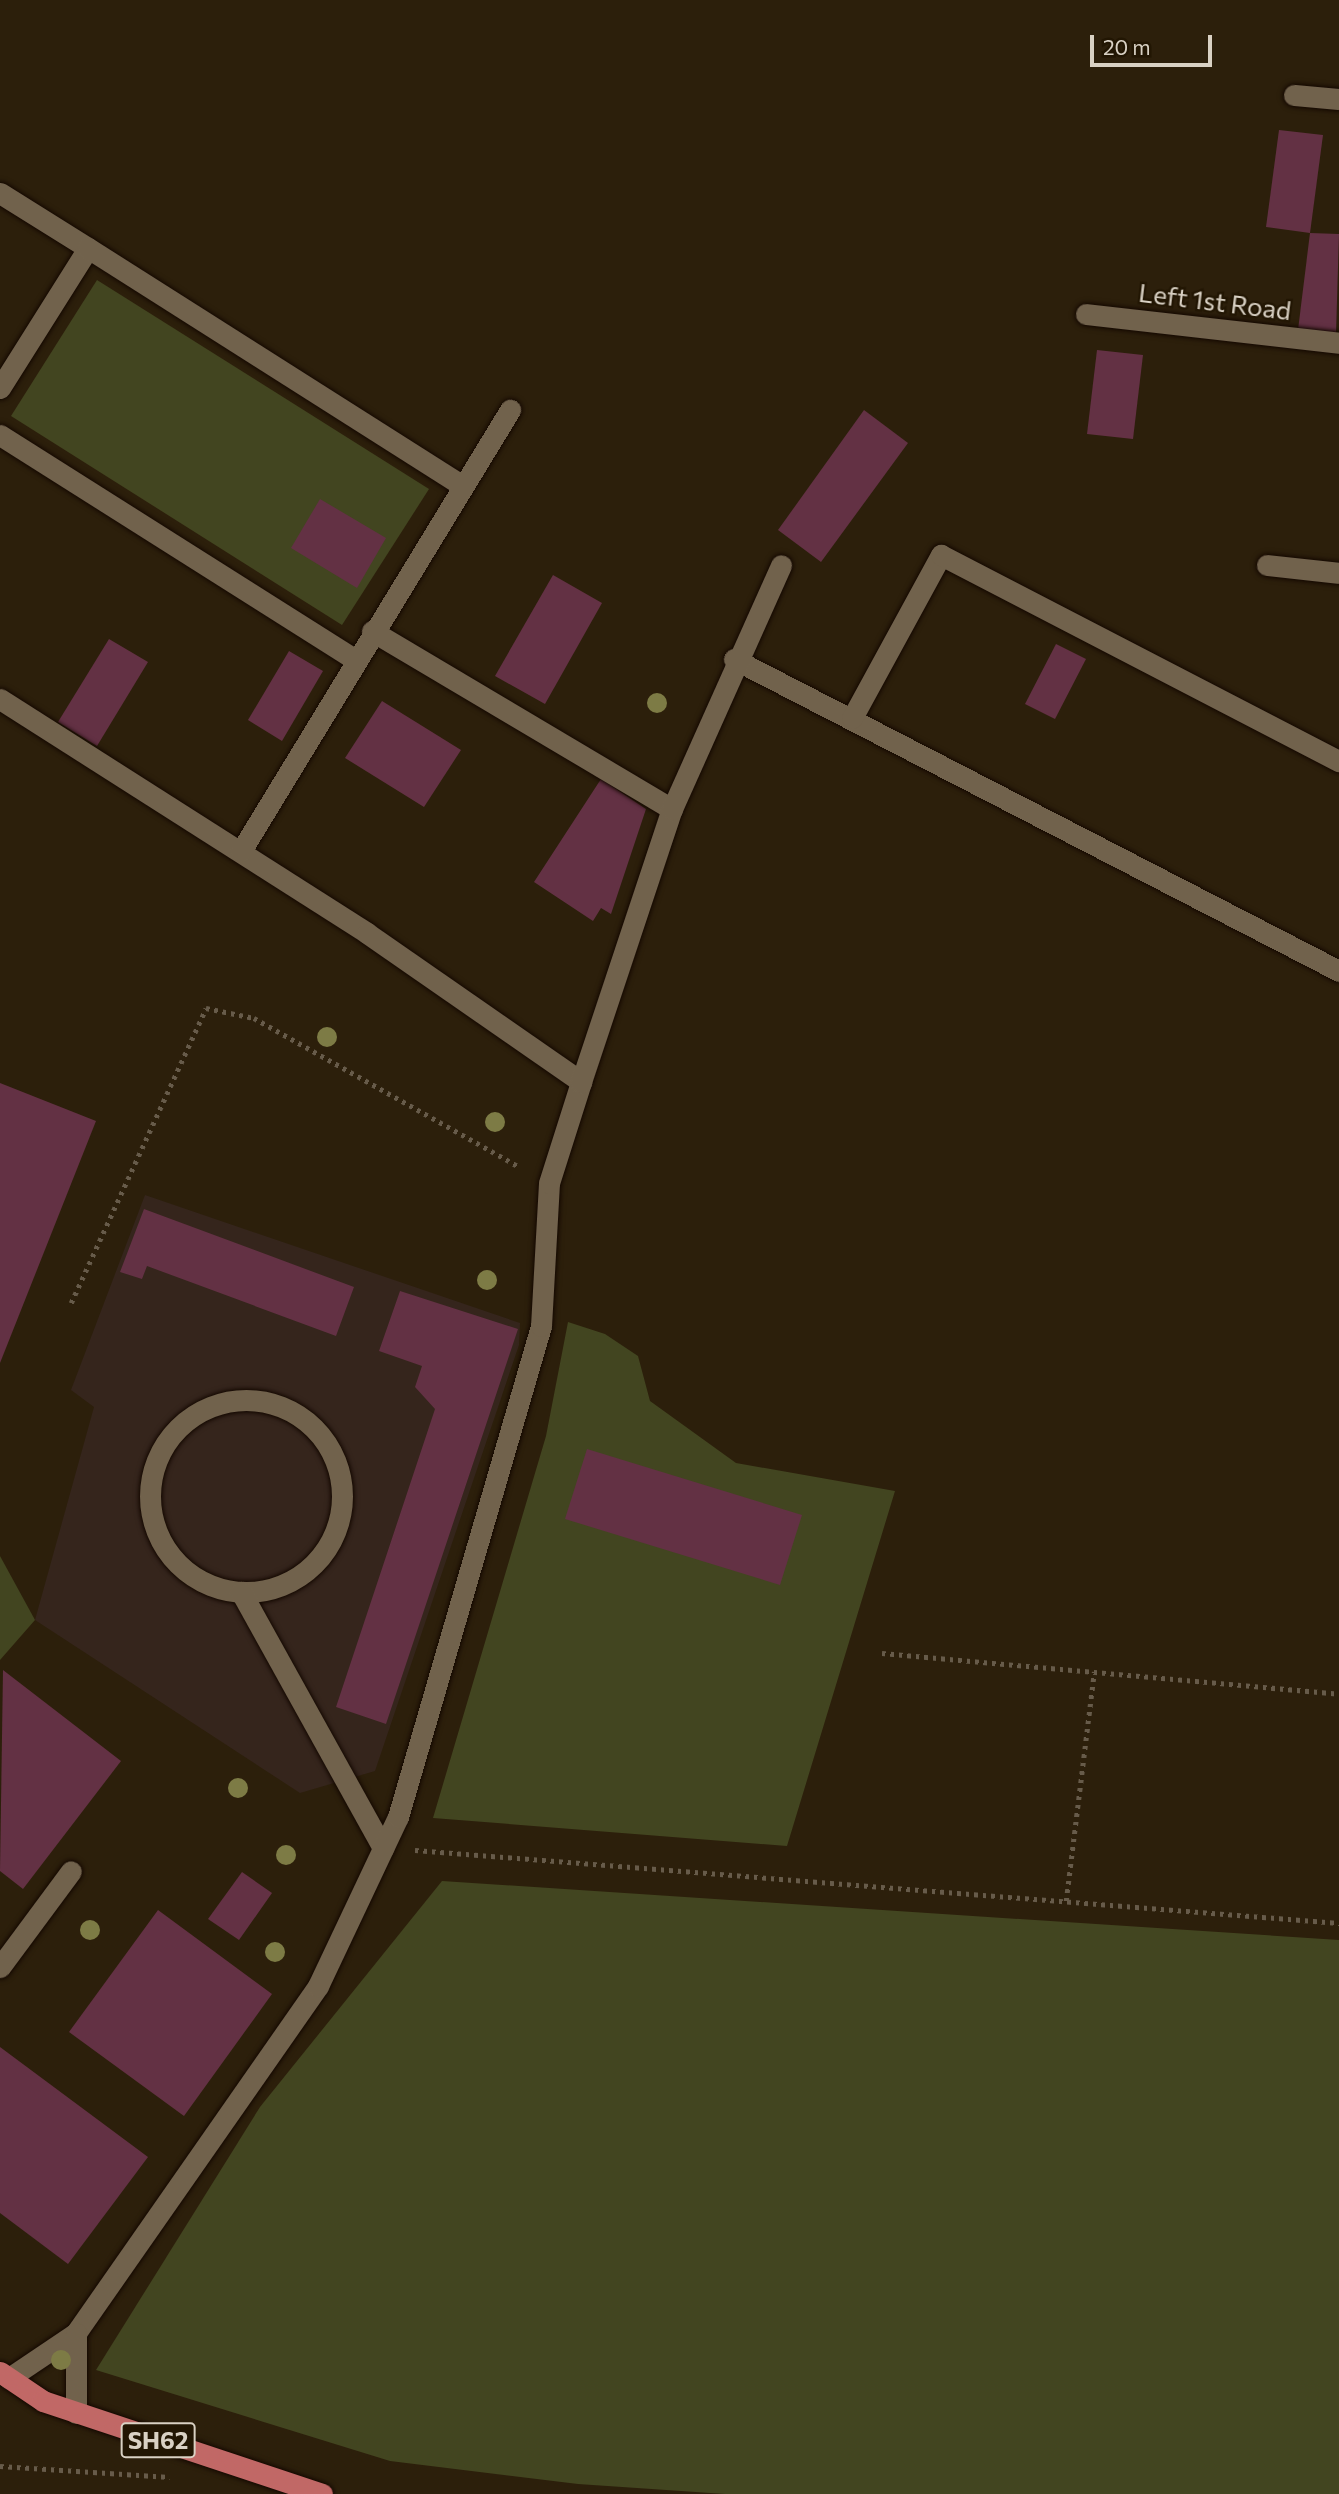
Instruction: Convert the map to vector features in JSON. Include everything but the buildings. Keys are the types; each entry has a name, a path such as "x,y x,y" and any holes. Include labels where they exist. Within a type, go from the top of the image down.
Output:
{"main road":[{"name":"SH62","path":"4,2375 43,2401 322,2494"}],"street":[{"path":"1294,95 1339,99"},
{"path":"0,193 463,486"},
{"path":"0,388 88,248"},
{"name":"Left 1st Road","path":"1086,314 1339,343"},
{"path":"241,851 372,631 510,410"},
{"path":"0,435 355,659"},
{"path":"852,718 941,555 1339,761"},
{"path":"4,2375 76,2333 318,1986 398,1817 500,1481 541,1326 549,1183 672,809 734,659 781,565"},
{"path":"1267,565 1339,573"},
{"path":"372,631 672,809"},
{"path":"734,659 1339,971"},
{"path":"0,699 241,851 581,1082"},
{"path":"241,1592 293,1580 317,1561 334,1535 343,1503 340,1470 318,1432 302,1416 273,1402 240,1398 207,1406 180,1425 160,1451 149,1483 150,1514 160,1542 179,1567 205,1584 241,1592 383,1848"},
{"path":"0,1967 71,1871"},
{"path":"76,2333 76,2413"}],"path":[{"path":"71,1303 206,1008 254,1018 549,1183"},
{"path":"882,1653 1339,1694"},
{"path":"1066,1901 1094,1672"},
{"path":"383,1848 1339,1923"},
{"path":"0,2466 164,2479 225,2462"}],"shaded area":[{"path":"145,1195 520,1323 519,1345 375,1771 300,1793 35,1620 94,1407 71,1390"}],"green space":[{"path":"97,280 429,489 342,625 11,416"},
{"path":"568,1322 605,1334 638,1356 650,1401 736,1463 895,1491 787,1846 433,1818 546,1436"},
{"path":"0,1556 35,1620 0,1660"},
{"path":"442,1881 1339,1940 1339,2494 725,2494 578,2484 390,2461 96,2370 260,2107"}]}
